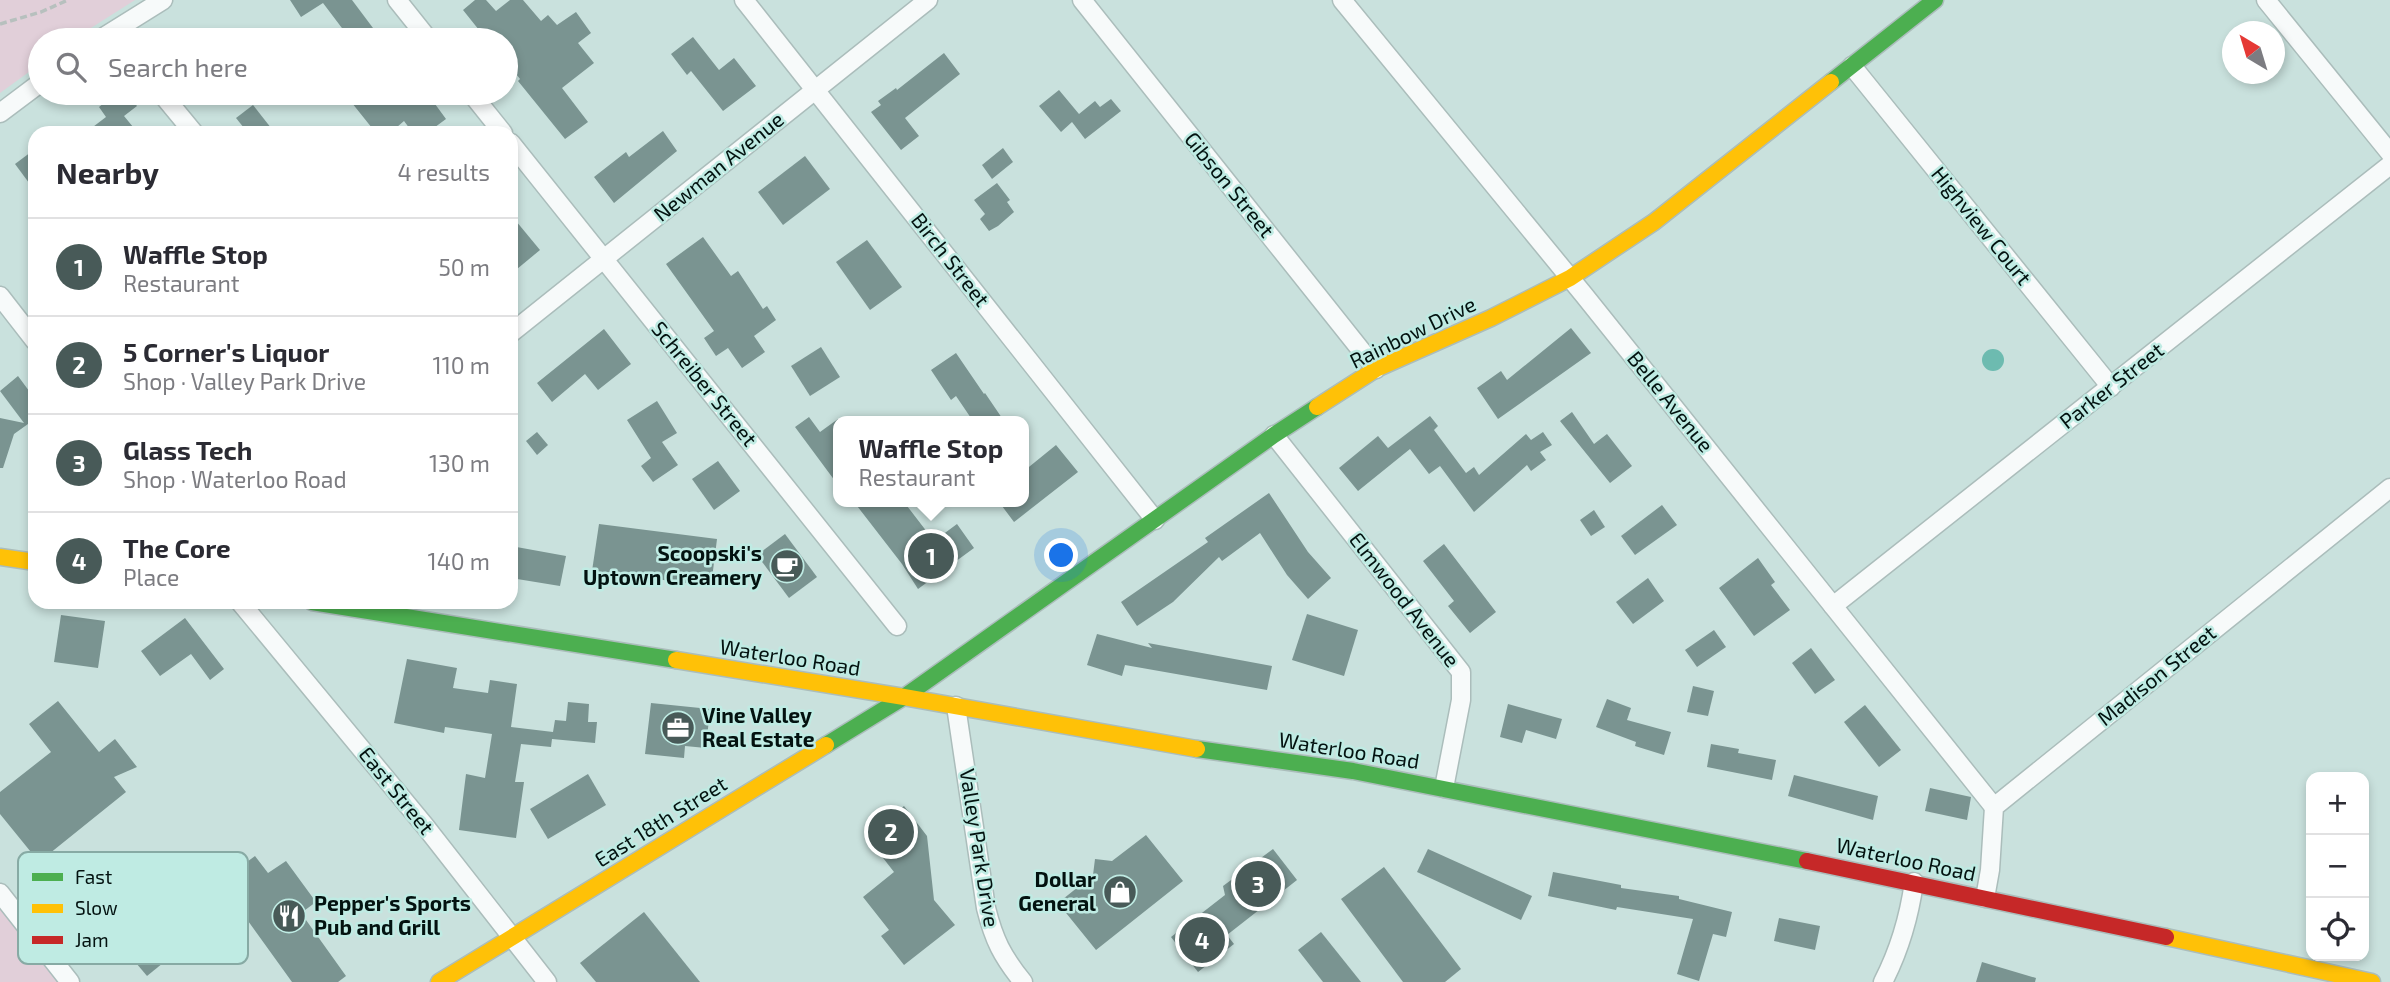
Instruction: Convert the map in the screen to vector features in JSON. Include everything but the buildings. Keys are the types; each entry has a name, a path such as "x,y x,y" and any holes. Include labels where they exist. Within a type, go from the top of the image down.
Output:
{"main road":[{"name":"Rainbow Drive","path":"904,697 1274,435 1376,369 1491,318 1570,278 1654,222 1935,0"},
{"path":"0,558 28,561"},
{"name":"Waterloo Road","path":"356,609 904,697 1203,750 1353,771 1914,882 2372,982"},
{"name":"East 18th Street","path":"439,982 904,697"}],"street":[{"path":"123,28 163,0"},
{"path":"397,0 419,28"},
{"name":"Birch Street","path":"744,0 1155,520"},
{"name":"Newman Avenue","path":"518,327 928,0"},
{"name":"Gibson Street","path":"1082,0 1376,369"},
{"name":"Belle Avenue","path":"1342,0 1570,278 1994,807"},
{"path":"2266,0 2390,153"},
{"name":"Highview Court","path":"1852,66 2111,387"},
{"path":"0,113 28,92"},
{"path":"171,105 188,126"},
{"path":"481,105 497,126"},
{"name":"Schreiber Street","path":"518,152 897,626"},
{"name":"Parker Street","path":"1833,606 2390,165"},
{"path":"0,296 28,332"},
{"name":"Elmwood Avenue","path":"1274,435 1461,672 1461,700 1444,788"},
{"name":"Madison Street","path":"1994,807 2390,488"},
{"name":"East Street","path":"246,609 425,826 547,982"},
{"name":"Valley Park Drive","path":"956,706 986,908 993,937 1007,962 1023,982"},
{"path":"1985,898 1990,870 1994,807"},
{"path":"1883,982 1902,941 1914,882"},
{"path":"0,893 18,916"},
{"path":"56,964 70,982"}],"path":[{"path":"0,24 41,12 68,0"}],"shaded area":[{"path":"0,0 135,0 91,28 28,28 28,73 0,93"},
{"path":"1993,349 2001,352 2004,360 2001,368 1993,371 1985,368 1982,360 1985,352"},
{"path":"0,893 18,916 18,964 56,964 70,982 0,982"}],"traffic: fast":[{"path":"1831,82 1935,0"},
{"path":"826,745 904,697 1317,407"},
{"path":"356,609 676,660"},
{"path":"1197,749 1353,771 1807,861"}],"traffic: slow":[{"path":"1317,407 1376,369 1491,318 1570,278 1654,222 1831,82"},
{"path":"0,557 28,561"},
{"path":"676,660 1197,749"},
{"path":"439,982 826,745"},
{"path":"2166,937 2372,982"}],"traffic: jam":[{"path":"1807,861 2166,937"}],"place":[{"name":"Waffle Stop","path":"931,556"},
{"name":"Scoopski's Uptown Creamery","path":"787,566"},
{"name":"Vine Valley Real Estate","path":"678,728"},
{"name":"5 Corner's Liquor","path":"891,832"},
{"name":"Glass Tech","path":"1258,884"},
{"name":"Dollar General","path":"1120,892"},
{"name":"Pepper's Sports Pub and Grill","path":"289,916"},
{"name":"The Core","path":"1202,940"}]}
